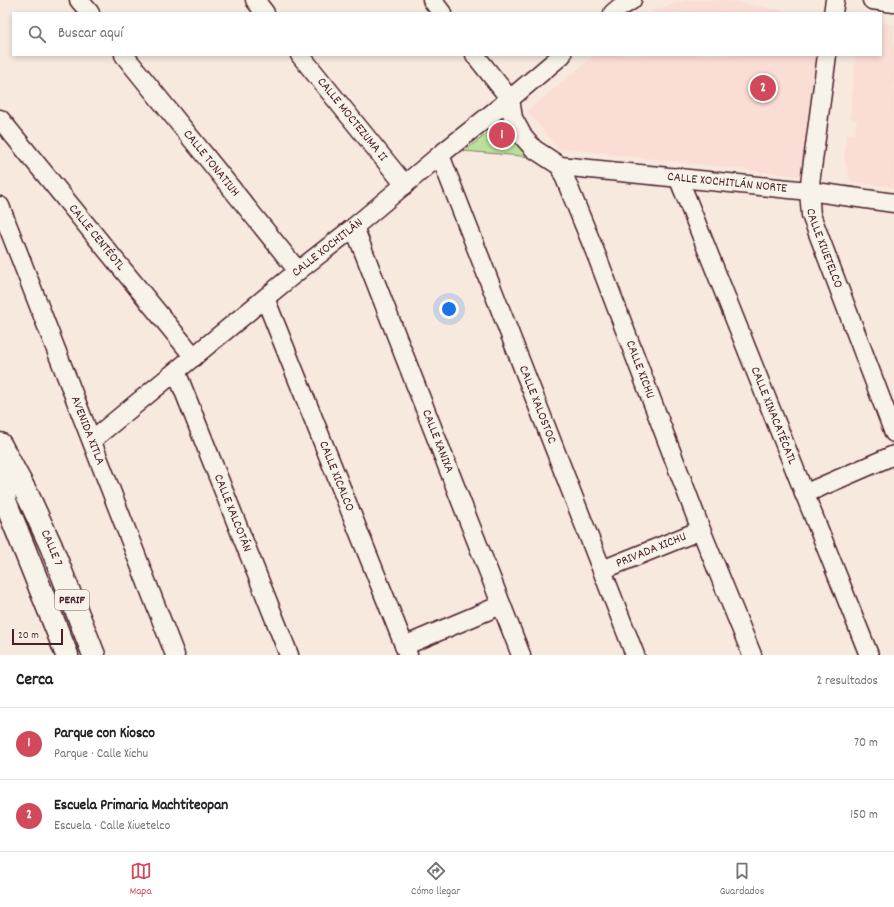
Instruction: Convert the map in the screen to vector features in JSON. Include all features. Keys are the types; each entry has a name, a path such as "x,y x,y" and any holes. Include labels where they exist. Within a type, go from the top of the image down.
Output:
{"main road":[{"name":"CALLE 7","path":"0,444 29,498 51,546 94,655"},
{"name":"CALLE 7","path":"0,473 5,500 67,655"}],"street":[{"path":"80,0 89,12"},
{"path":"255,0 265,12"},
{"path":"432,0 441,12"},
{"path":"833,12 834,0"},
{"path":"872,0 894,2"},
{"name":"CALLE TONATIUH","path":"125,56 298,271"},
{"name":"CALLE MOCTEZUMA II","path":"301,56 405,185"},
{"path":"476,56 510,99 513,118 524,138 534,149 560,166"},
{"name":"CALLE XOCHITLÁN","path":"92,440 354,227 561,56"},
{"name":"CALLE XIUETELCO","path":"827,56 809,191 811,215 894,433"},
{"name":"CALLE CENTÉOTL","path":"0,118 194,357"},
{"name":"CALLE XALOSTOC","path":"440,155 635,655"},
{"name":"CALLE XOCHITLÁN NORTE","path":"560,166 809,191 894,203"},
{"name":"CALLE XICHU","path":"560,166 598,259 701,530 752,655"},
{"name":"CALLE XINACATÉCATL","path":"678,177 869,655"},
{"name":"AVENIDA XITLA","path":"0,206 175,655"},
{"name":"CALLE XANIXA","path":"354,227 521,655"},
{"name":"CALLE XICALCO","path":"266,298 406,650"},
{"name":"CALLE XALCOTÁN","path":"176,371 289,655"},
{"path":"804,494 894,455"},
{"name":"PRIVADA XICHU","path":"602,570 701,530"},
{"path":"406,650 502,606"}],"shaded area":[{"path":"724,0 794,12 652,12 657,9 685,1"},
{"path":"882,23 894,24 894,187 852,182 844,160 846,134 855,134 857,121 850,119 856,56 882,56"},
{"path":"594,56 816,56 809,121 808,177 558,148 527,111"}],"green space":[{"path":"508,118 532,157 464,151"}],"place":[{"name":"Escuela Primaria Machtiteopan","path":"763,88"},
{"name":"Parque con Kiosco","path":"502,135"}]}
